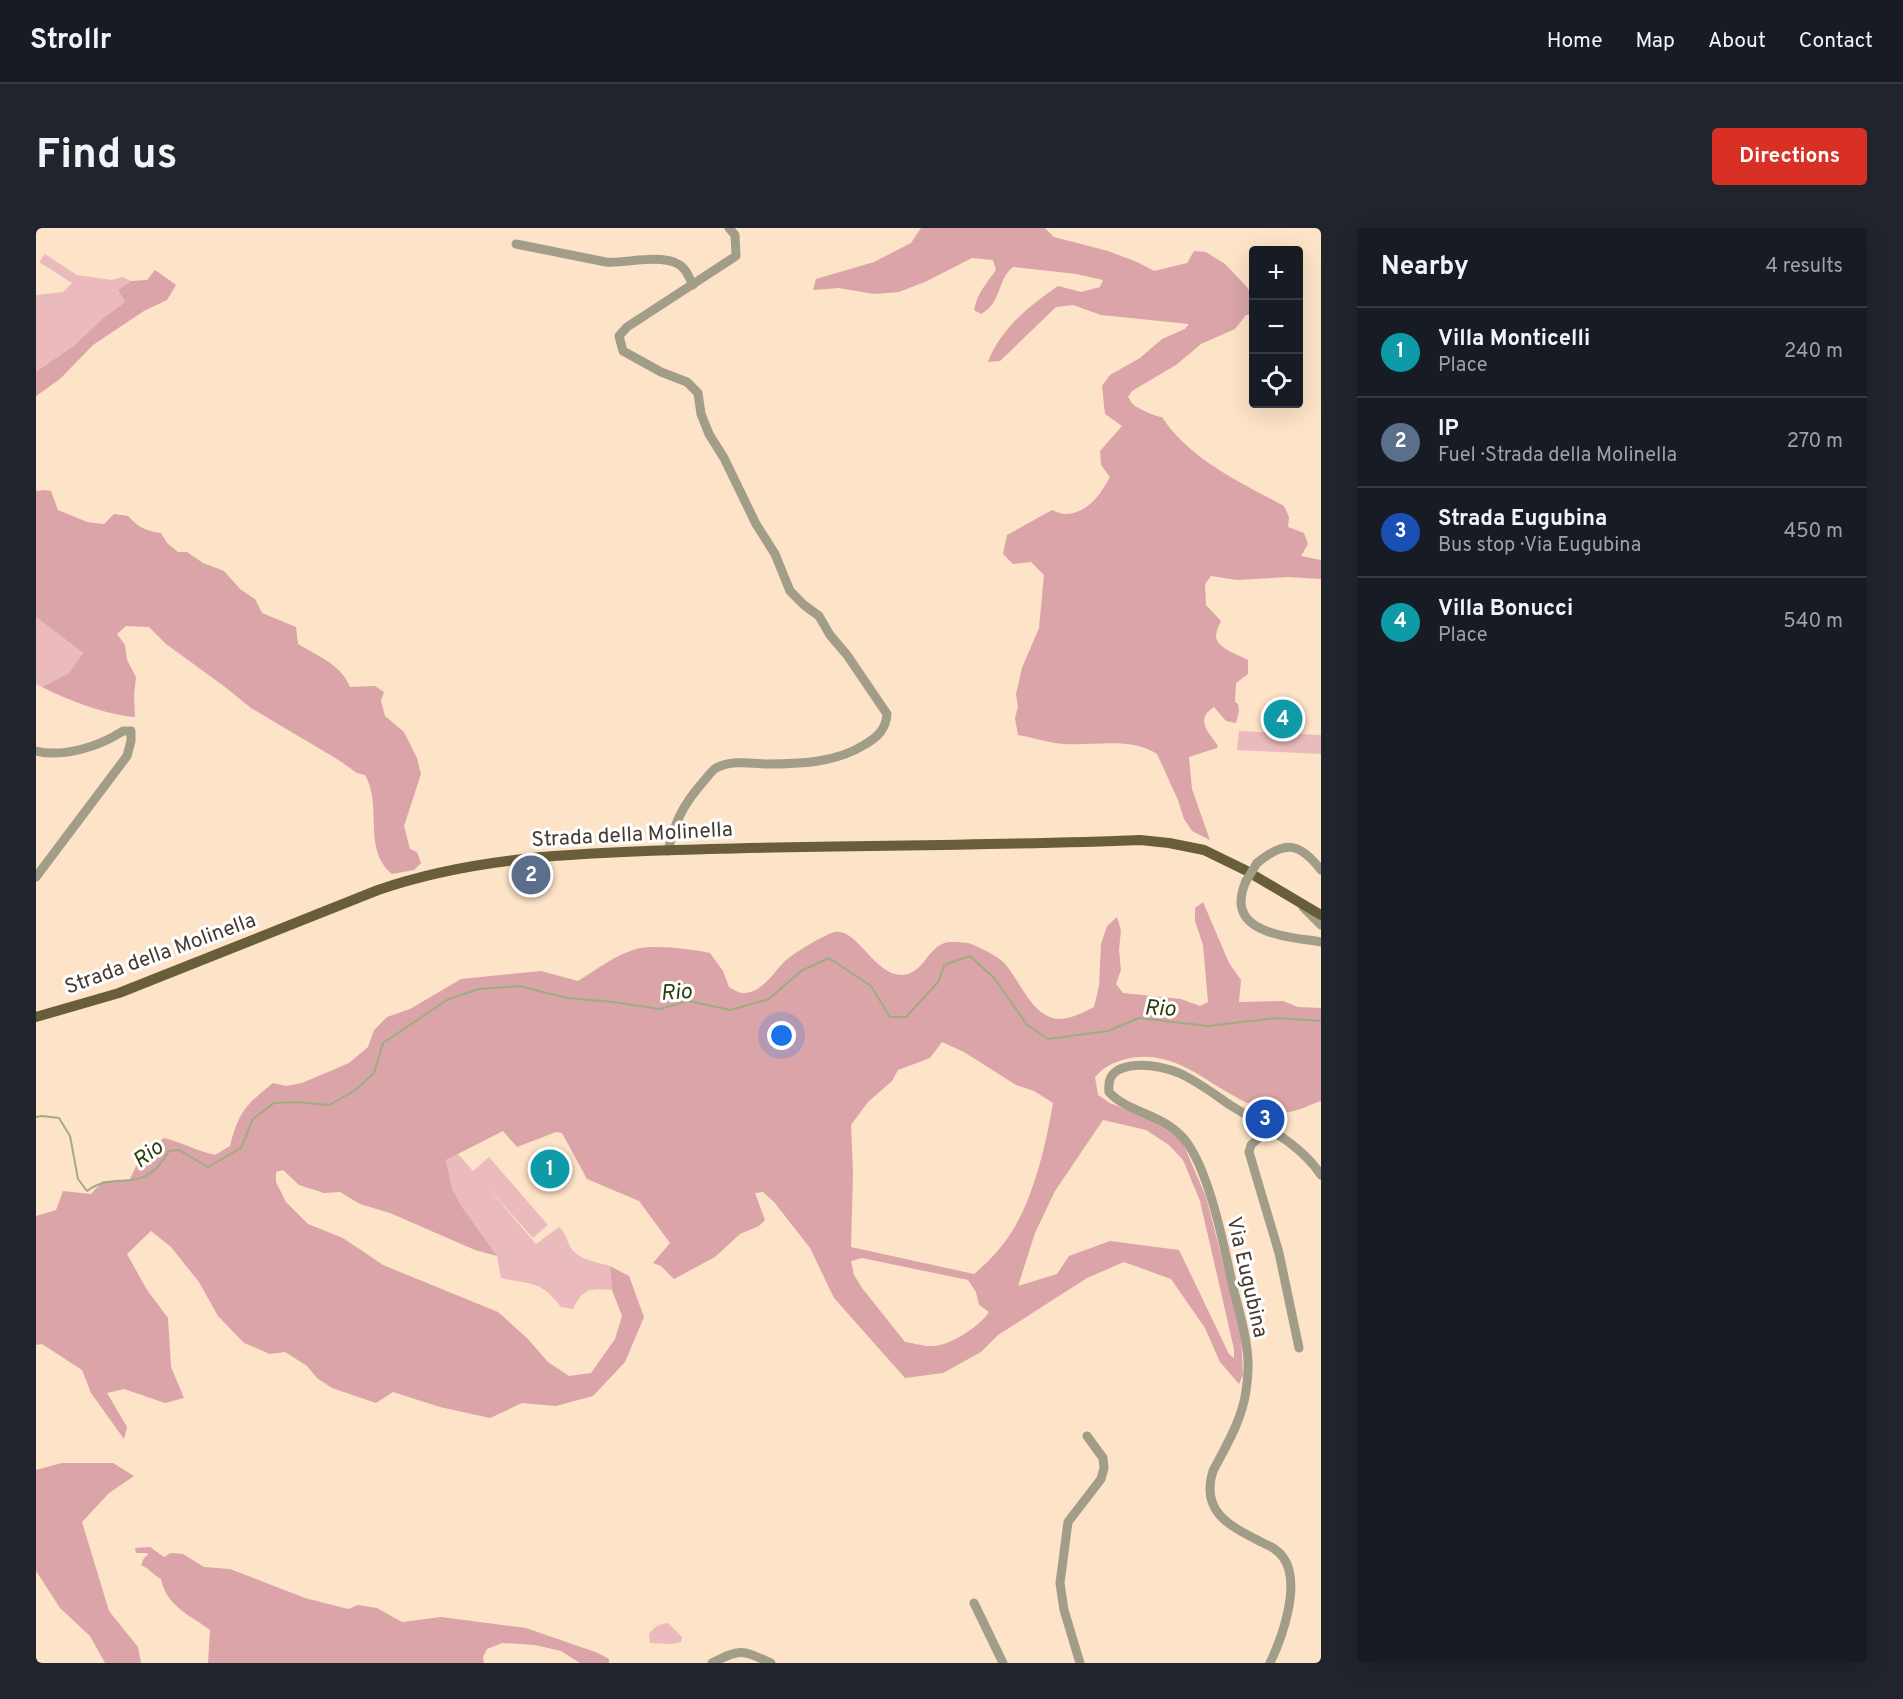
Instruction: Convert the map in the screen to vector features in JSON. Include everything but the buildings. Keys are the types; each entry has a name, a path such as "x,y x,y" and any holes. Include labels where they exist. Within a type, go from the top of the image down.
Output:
{"main road":[{"name":"Strada della Molinella","path":"36,1017 119,993 378,890 417,877 496,861 577,854 1140,840 1204,850 1245,870 1321,915"}],"street":[{"path":"668,850 675,822 687,800 714,769 734,763 788,763 833,759 857,750 874,739 886,726 887,714 847,655 830,635 819,616 790,591 775,554 756,524 724,458 709,434 701,414 698,393 687,382 660,372 623,351 619,336 627,327 736,256 735,235 729,228"},
{"path":"516,244 606,262 668,260 683,267 693,285"},
{"path":"36,751 45,753 73,751 109,741 123,731 131,731 127,756 36,877"},
{"path":"1321,870 1309,855 1296,849 1281,847 1257,863 1240,895 1241,908 1258,928 1321,942"},
{"name":"Strada della Molinella","path":"1295,899 1321,908"},
{"name":"Strada della Molinella","path":"1295,899 1321,925"},
{"name":"Via Eugubina","path":"1270,1663 1287,1615 1290,1577 1285,1560 1276,1549 1227,1522 1215,1510 1209,1496 1213,1472 1243,1407 1248,1364 1244,1331 1213,1207 1203,1174 1193,1151 1184,1139 1164,1122 1116,1100 1109,1092 1108,1083 1114,1072 1136,1066 1156,1067 1178,1073 1302,1152 1321,1175"},
{"name":"Via Eugubina","path":"1269,1130 1251,1145 1249,1152 1279,1253 1299,1348"},
{"path":"1080,1663 1064,1610 1060,1583 1068,1522 1101,1479 1104,1468 1103,1458 1088,1436"},
{"path":"974,1603 1003,1663"},
{"path":"712,1663 731,1653 744,1651 771,1663"}],"shaded area":[{"path":"921,228 1045,228 1054,237 1108,251 1154,271 1187,263 1194,251 1206,252 1225,264 1249,291 1249,315 1246,315 1235,329 1201,344 1176,365 1132,391 1128,397 1139,409 1162,417 1173,432 1201,458 1233,479 1284,506 1289,517 1288,527 1304,533 1308,544 1301,556 1321,560 1321,579 1288,577 1237,580 1211,576 1205,584 1206,605 1221,621 1216,633 1217,640 1224,648 1248,660 1248,674 1236,683 1235,702 1238,704 1239,711 1236,723 1226,721 1214,707 1208,712 1204,721 1217,748 1189,757 1192,789 1210,840 1192,831 1184,819 1157,754 1146,748 1121,743 1067,744 1018,735 1015,718 1018,707 1016,694 1022,668 1039,628 1044,575 1031,562 1013,564 1003,554 1007,535 1052,510 1066,514 1081,510 1098,496 1110,477 1101,465 1100,451 1122,426 1105,414 1102,386 1110,375 1140,358 1162,339 1185,329 1189,324 1101,315 1073,305 1056,307 1000,361 988,362 1008,328 1058,286 1081,292 1100,287 1103,280 1076,274 1013,267 1004,278 993,304 981,314 974,310 975,304 996,270 993,260 972,258 927,281 899,292 874,294 839,288 813,290 816,279 874,262 911,243"},
{"path":"45,254 77,275 112,280 122,277 131,281 118,290 125,302 102,319 76,344 36,372 36,295 63,292 72,283 39,262"},
{"path":"155,270 176,285 167,300 144,311 93,345 60,379 36,396 36,372 76,344 102,319 125,302 118,290 131,281 147,280"},
{"path":"36,491 51,491 58,510 87,522 104,524 114,514 128,516 143,528 161,533 167,543 178,552 187,552 203,563 224,571 240,589 255,599 262,613 296,627 298,644 335,666 350,687 375,686 384,692 381,701 385,716 404,732 417,758 421,774 404,826 410,849 417,852 421,863 414,870 392,874 383,864 375,840 373,800 365,775 357,773 251,708 166,644 149,627 126,626 117,634 125,645 127,660 136,677 135,717 87,706 42,687 69,673 83,653 36,617"},
{"path":"36,617 83,653 69,673 42,687 36,684"},
{"path":"1239,731 1321,735 1321,754 1237,750"},
{"path":"1203,902 1229,963 1241,980 1239,1002 1283,1001 1298,1007 1321,1008 1321,1101 1290,1112 1265,1109 1245,1102 1189,1069 1170,1061 1149,1057 1117,1062 1095,1077 1098,1095 1110,1103 1156,1122 1182,1141 1206,1197 1241,1332 1243,1375 1239,1384 1220,1362 1205,1328 1171,1279 1124,1262 1087,1278 998,1335 981,1352 943,1373 905,1378 834,1298 810,1248 774,1202 763,1192 755,1193 765,1220 759,1226 740,1234 715,1257 674,1279 661,1266 653,1263 670,1243 639,1201 587,1179 562,1133 556,1132 517,1147 503,1131 446,1160 452,1188 462,1207 497,1256 475,1250 390,1213 360,1204 340,1192 324,1193 299,1185 283,1170 276,1172 276,1182 286,1202 308,1224 343,1238 383,1265 498,1312 528,1339 548,1362 569,1376 591,1373 615,1339 622,1316 612,1290 610,1266 629,1276 644,1317 625,1362 593,1396 556,1406 522,1403 490,1418 440,1407 393,1392 376,1403 332,1388 317,1378 307,1366 285,1352 270,1354 244,1343 218,1316 199,1282 171,1247 151,1231 127,1254 147,1290 168,1318 171,1367 184,1398 165,1403 124,1389 107,1393 127,1427 124,1439 91,1393 82,1370 42,1344 36,1345 36,1216 56,1210 63,1191 91,1194 103,1181 129,1181 141,1156 164,1138 215,1155 230,1146 240,1116 256,1097 273,1083 286,1086 302,1083 349,1063 368,1047 374,1030 387,1017 410,1009 461,979 541,971 578,981 628,952 636,949 662,947 710,953 723,971 729,987 741,993 748,993 760,987 793,954 835,932 851,937 883,968 902,975 916,970 942,944 963,942 971,944 1003,962 1028,998 1042,1013 1064,1019 1094,1007 1099,986 1101,944 1107,926 1117,917 1121,930 1119,950 1121,970 1116,984 1123,993 1181,999 1200,1006 1208,1002 1203,945 1195,921 1195,908","holes":["942,1042 964,1052 1016,1085 1034,1091 1053,1103 1047,1137 1032,1190 1025,1206 1005,1241 974,1274 851,1247 853,1172 851,1125 868,1102 892,1081 898,1070 930,1058","1103,1120 1146,1130 1169,1145 1183,1160 1200,1201 1234,1349 1234,1358 1229,1354 1179,1250 1110,1241 1069,1256 1057,1274 1018,1286 1035,1233 1055,1191","862,1258 968,1280 976,1292 979,1305 989,1312 972,1329 941,1345 931,1346 905,1342 862,1288 854,1275 851,1261"]},
{"path":"458,1154 473,1171 489,1157 548,1225 533,1238 483,1182 536,1244 559,1227 574,1252 589,1260 610,1266 612,1290 588,1291 580,1297 573,1309 561,1307 547,1292 535,1285 501,1278 497,1256 462,1207 452,1188 446,1160"},
{"path":"62,1463 113,1463 134,1476 109,1493 82,1522 109,1611 138,1647 141,1663 105,1663 90,1636 60,1608 36,1571 36,1470"},
{"path":"150,1547 164,1557 171,1553 183,1554 204,1567 230,1569 305,1598 348,1609 358,1605 377,1608 402,1622 441,1617 526,1628 598,1653 609,1659 609,1663 580,1663 561,1651 535,1645 502,1643 487,1649 483,1657 484,1663 208,1663 210,1630 173,1603 161,1579 141,1565 148,1555 147,1553 136,1553 135,1548"},
{"path":"668,1623 682,1637 681,1642 650,1643 649,1634 659,1625"}],"waterway":[{"name":"Rio","path":"36,1117 59,1118 70,1136 78,1179 87,1191 109,1182 139,1179 159,1166 169,1151 179,1150 208,1167 241,1148 253,1119 274,1103 329,1105 354,1091 374,1073 383,1043 447,1000 478,989 519,986 567,998 659,1009 689,1001 730,1010 769,999 801,971 829,958 871,986 890,1017 906,1017 939,981 944,965 970,956 995,979 1027,1025 1048,1039 1108,1031 1139,1018 1208,1026 1276,1018 1321,1021"}],"place":[{"name":"Villa Bonucci","path":"1283,719"},
{"name":"IP","path":"531,875"},
{"name":"Strada Eugubina","path":"1265,1119"},
{"name":"Villa Monticelli","path":"550,1169"}]}
